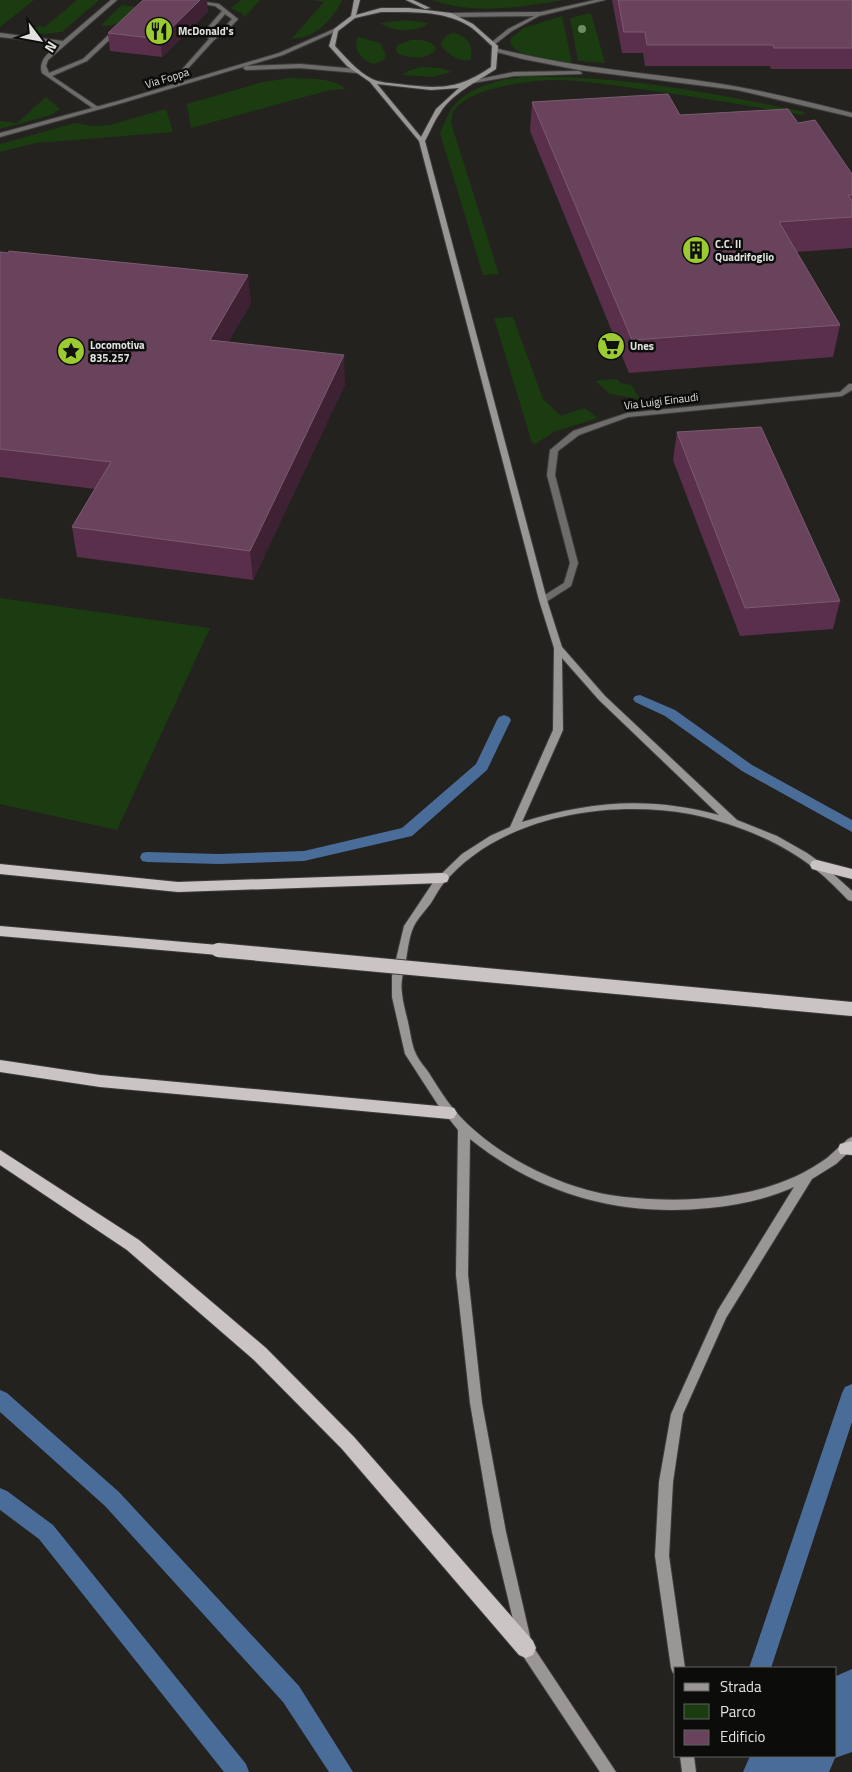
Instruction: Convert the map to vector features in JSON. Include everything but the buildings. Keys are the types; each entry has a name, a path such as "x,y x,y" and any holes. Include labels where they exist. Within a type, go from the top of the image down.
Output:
{"highway":[{"path":"817,865 852,874"},
{"path":"0,869 178,887 442,878"},
{"path":"0,931 852,1009"},
{"path":"0,1066 100,1081 449,1114"},
{"path":"0,1157 133,1245 260,1354 348,1443 526,1648"}],"main road":[{"path":"353,17 357,0"},
{"path":"409,0 437,12"},
{"path":"372,81 445,89 465,85 494,68 495,46 471,24 451,15 409,10 381,10 353,17 336,30 332,46 349,65 372,81 422,141 543,600 558,648 558,730 515,828"},
{"path":"422,141 438,110 465,85"},
{"path":"558,648 602,698 733,822"},
{"path":"850,1147 809,1174 770,1192 725,1202 678,1207 630,1204 583,1194 538,1178 499,1155 464,1129 449,1114 410,1053 396,989 408,929 442,878 475,850 515,828 555,814 598,806 653,807 689,811 733,822 777,840 817,865 852,898"},
{"path":"464,1129 462,1275 476,1403 499,1532 526,1648 610,1772"},
{"path":"678,1667 662,1556 666,1482 676,1414 722,1314 809,1174"},
{"path":"687,1757 689,1772"}],"street":[{"path":"96,108 49,75 43,66 46,60 64,43 114,0"},
{"path":"181,74 212,39 224,31 235,19 212,4 182,0"},
{"path":"451,15 541,14 602,0"},
{"path":"212,39 206,33 225,11"},
{"path":"541,14 510,30 495,46 522,58 605,73 721,86 852,115"},
{"path":"49,75 85,60 121,26"},
{"name":"Via Foppa","path":"0,135 281,54 336,30"},
{"path":"0,35 64,43"},
{"path":"230,69 300,66 357,71"},
{"path":"473,82 514,74 605,73"},
{"name":"Via Luigi Einaudi","path":"543,600 568,584 574,563 551,475 554,450 576,433 627,415 842,394 852,386"}],"green space":[{"path":"0,0 34,0 0,27"},
{"path":"77,0 99,0 62,32 44,34 30,32 38,26 45,27"},
{"path":"241,0 260,0 244,18 243,14 231,8"},
{"path":"313,0 342,0 334,14 322,27 307,36 292,38 324,2"},
{"path":"432,0 564,0 488,9 458,7"},
{"path":"122,5 136,7 117,24 101,25"},
{"path":"591,13 605,63 578,61 570,18"},
{"path":"562,16 572,64 529,57 515,49 510,43 511,38 524,28"},
{"path":"405,20 429,23 411,30 398,30 380,23"},
{"path":"452,33 465,38 468,42 471,51 470,60 461,60 453,56 440,44 446,36"},
{"path":"358,37 380,43 386,55 384,60 374,64 362,57 356,46"},
{"path":"411,40 422,40 432,43 436,49 433,53 423,57 407,57 398,54 396,50 397,45"},
{"path":"421,67 440,68 452,72 432,77 402,75"},
{"path":"522,77 592,79 664,86 805,112 803,115 649,90 564,80 544,80 516,84 485,91 471,97 460,104 453,112 451,123 499,274 483,275 440,133 450,111 464,96 482,86"},
{"path":"291,78 334,82 346,89 330,90 191,128 187,104 263,82"},
{"path":"46,97 60,109 51,115 0,129 0,121 17,123"},
{"path":"166,109 173,132 36,143 0,152 0,144 75,123 92,126 110,125"},
{"path":"513,317 543,399 561,416 584,408 598,418 554,432 535,444 532,443 494,318"},
{"path":"617,379 620,383 631,385 640,399 610,394 595,381"},
{"path":"0,598 210,628 117,830 0,804"}],"waterway":[{"path":"640,699 670,713 747,768 852,827"},
{"path":"147,857 219,859 304,856 407,832 482,767 504,720"},
{"path":"760,1667 852,1393"},
{"path":"0,1399 112,1499 291,1694 342,1772"},
{"path":"0,1498 46,1532 238,1772"},
{"path":"837,1720 852,1706"},
{"path":"781,1772 797,1757"}],"place":[{"name":"McDonald's","path":"159,31"},
{"name":"C.C. Il Quadrifoglio","path":"696,250"},
{"name":"Unes","path":"611,346"},
{"name":"Locomotiva 835.257","path":"71,351"}]}
